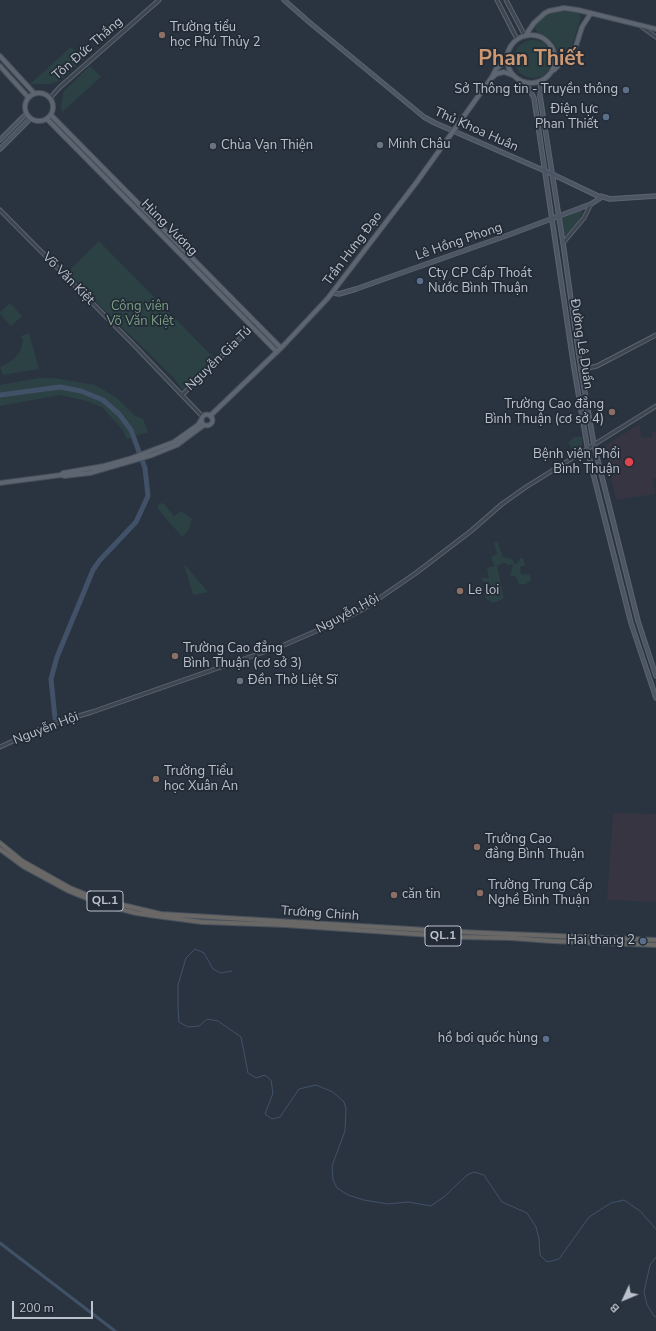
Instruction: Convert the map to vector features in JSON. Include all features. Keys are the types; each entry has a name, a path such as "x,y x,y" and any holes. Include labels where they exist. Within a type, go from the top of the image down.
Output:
{"highway":[{"name":"Trường Chinh","path":"0,843 15,856 33,868 70,888 97,899 133,909 161,914 230,921 460,937 656,944"},
{"name":"Trường Chinh","path":"0,849 23,866 64,889 91,900 152,916 185,920 224,920"},
{"name":"Trường Chinh","path":"230,921 427,929 470,933 656,940"}],"main road":[{"name":"Thủ Khoa Huân","path":"284,0 424,117 546,171 600,198"},
{"path":"525,36 534,23 549,11 564,8 656,29"},
{"path":"552,72 555,62 554,52 549,43 540,37 530,35 525,36 517,39 510,48 507,60 508,68 513,75 526,83 532,84 541,81 552,72 575,49 582,27 591,13"},
{"path":"0,56 34,94"},
{"name":"Trần Hưng Đạo","path":"210,416 281,348 333,293 416,183 492,77 496,69 507,60"},
{"path":"0,66 28,97"},
{"path":"492,77 496,74 504,72 513,75"},
{"name":"Đường Lê Duẩn","path":"541,81 540,96 581,370 594,445 638,621 656,676"},
{"name":"Đường Lê Duẩn","path":"526,83 534,98 546,171 574,370 588,448 631,623 656,698"},
{"path":"42,93 50,98 53,106 51,115 47,119 38,122 30,119 26,114 24,103 28,97 34,94 42,93"},
{"path":"0,140 26,114"},
{"name":"Hùng Vương","path":"51,115 281,348"},
{"path":"0,149 30,119"},
{"name":"Hùng Vương","path":"47,119 277,352"},
{"name":"Lê Hồng Phong","path":"333,293 340,294 356,289 559,216 591,204 600,198 656,196"},
{"path":"574,370 581,370"},
{"path":"0,483 62,475 63,473 129,461 150,454 177,445 204,425 209,425 212,422 212,419 210,416 205,414 198,424 174,442 150,454"},
{"path":"201,418 204,425"},
{"path":"608,532 616,529"},
{"path":"631,623 638,621"}],"street":[{"name":"Tôn Đức Thắng","path":"50,98 60,87 159,0"},
{"path":"497,0 517,39"},
{"path":"506,0 525,36"},
{"path":"639,25 656,37"},
{"name":"Lê Hồng Phong","path":"563,243 584,218 591,204"},
{"name":"Võ Văn Kiệt","path":"0,210 182,395 201,418"},
{"name":"Nguyễn Gia Tú","path":"182,395 256,323"},
{"path":"581,370 597,366 656,335"},
{"name":"Nguyễn Hội","path":"0,747 48,726 284,645 344,619 365,608 422,569 471,531 502,504 526,487 656,406"}],"shaded area":[{"name":"Bệnh viện Phổi Bình Thuận","path":"640,424 641,438 652,437 652,432 656,431 656,478 653,478 655,494 616,500 604,446"},
{"path":"613,813 656,814 656,902 607,900"}],"green space":[{"path":"559,11 578,13 581,17 571,48 565,54 559,52 552,41 538,33 535,28 536,25 547,15"},
{"path":"529,40 537,40 544,43 549,48 552,59 549,70 544,75 537,78 529,78 522,75 517,70 514,63 514,55 517,48 522,43"},
{"path":"71,47 84,59 59,81 50,84 30,84"},
{"path":"90,66 101,77 62,112 61,104 64,91"},
{"path":"581,210 583,211 579,220 565,236 561,218"},
{"name":"Công viên Võ Văn Kiệt","path":"99,241 216,360 184,392 173,377 67,273"},
{"path":"10,303 22,316 11,326 0,314 0,312"},
{"path":"29,333 39,369 3,375 0,367 14,359 20,352 23,340 21,336"},
{"path":"39,378 54,378 95,385 117,398 134,415 143,419 148,432 127,439 122,429 102,407 86,401 60,395 0,406 0,385"},
{"path":"574,437 582,437 582,448 577,454 568,443"},
{"path":"161,503 164,504 174,516 181,511 192,519 188,531 182,537 158,509 158,505"},
{"path":"497,541 503,557 513,559 514,564 520,561 520,558 523,558 525,565 520,567 521,574 530,575 531,580 526,584 519,584 516,577 510,575 513,566 511,564 508,566 507,563 503,563 497,566 504,598 494,603 486,599 484,592 492,588 491,585 482,581 482,578 489,578 487,568 494,566 491,557 497,554 494,543"},
{"path":"185,565 208,592 193,595"}],"waterway":[{"path":"0,395 60,387 81,391 103,400 119,414 131,430 145,468 148,496 136,522 100,560 93,570 57,657 51,679 55,718"},
{"path":"232,971 221,973 213,969 204,953 195,949 186,958 178,985 179,1022 188,1027 199,1026 207,1019 218,1021 241,1037 248,1073 256,1078 265,1075 271,1080 273,1093 265,1114 272,1119 280,1117 299,1089 316,1085 333,1092 344,1102 346,1109 345,1131 332,1166 333,1180 337,1188 348,1195 364,1200 388,1204 408,1202 431,1206 445,1196 467,1175 474,1172 484,1175 502,1202 527,1213 536,1227 539,1239 540,1255 547,1262 559,1259 589,1217 611,1203 624,1200 640,1211 656,1229"},
{"path":"0,1243 115,1331"},
{"path":"656,1257 650,1265 644,1292 647,1305 656,1317"}],"place":[{"name":"Trường tiểu học Phú Thủy 2","path":"162,35"},
{"name":"Sở Thông tin - Truyền thông","path":"626,90"},
{"name":"Điện lực Phan Thiết","path":"606,117"},
{"name":"Minh Châu","path":"380,145"},
{"name":"Chùa Vạn Thiện","path":"213,146"},
{"name":"Cty CP Cấp Thoát Nước Bình Thuận","path":"420,281"},
{"name":"Trường Cao đẳng Bình Thuận (cơ sở 4)","path":"612,412"},
{"name":"Bệnh viện Phổi Bình Thuận","path":"629,462"},
{"name":"Le loi","path":"460,591"},
{"name":"Trường Cao đẳng Bình Thuận (cơ sở 3)","path":"175,656"},
{"name":"Đền Thờ Liệt Sĩ","path":"240,681"},
{"name":"Trường Tiểu học Xuân An","path":"156,779"},
{"name":"Trường Cao đẳng Bình Thuận","path":"477,847"},
{"name":"Trường Trung Cấp Nghề Bình Thuận","path":"480,893"},
{"name":"căn tin","path":"394,895"},
{"name":"Hai thang 2","path":"643,941"},
{"name":"hồ bơi quốc hùng","path":"546,1039"}],"district":[{"name":"Phan Thiết","path":"531,60"}]}
